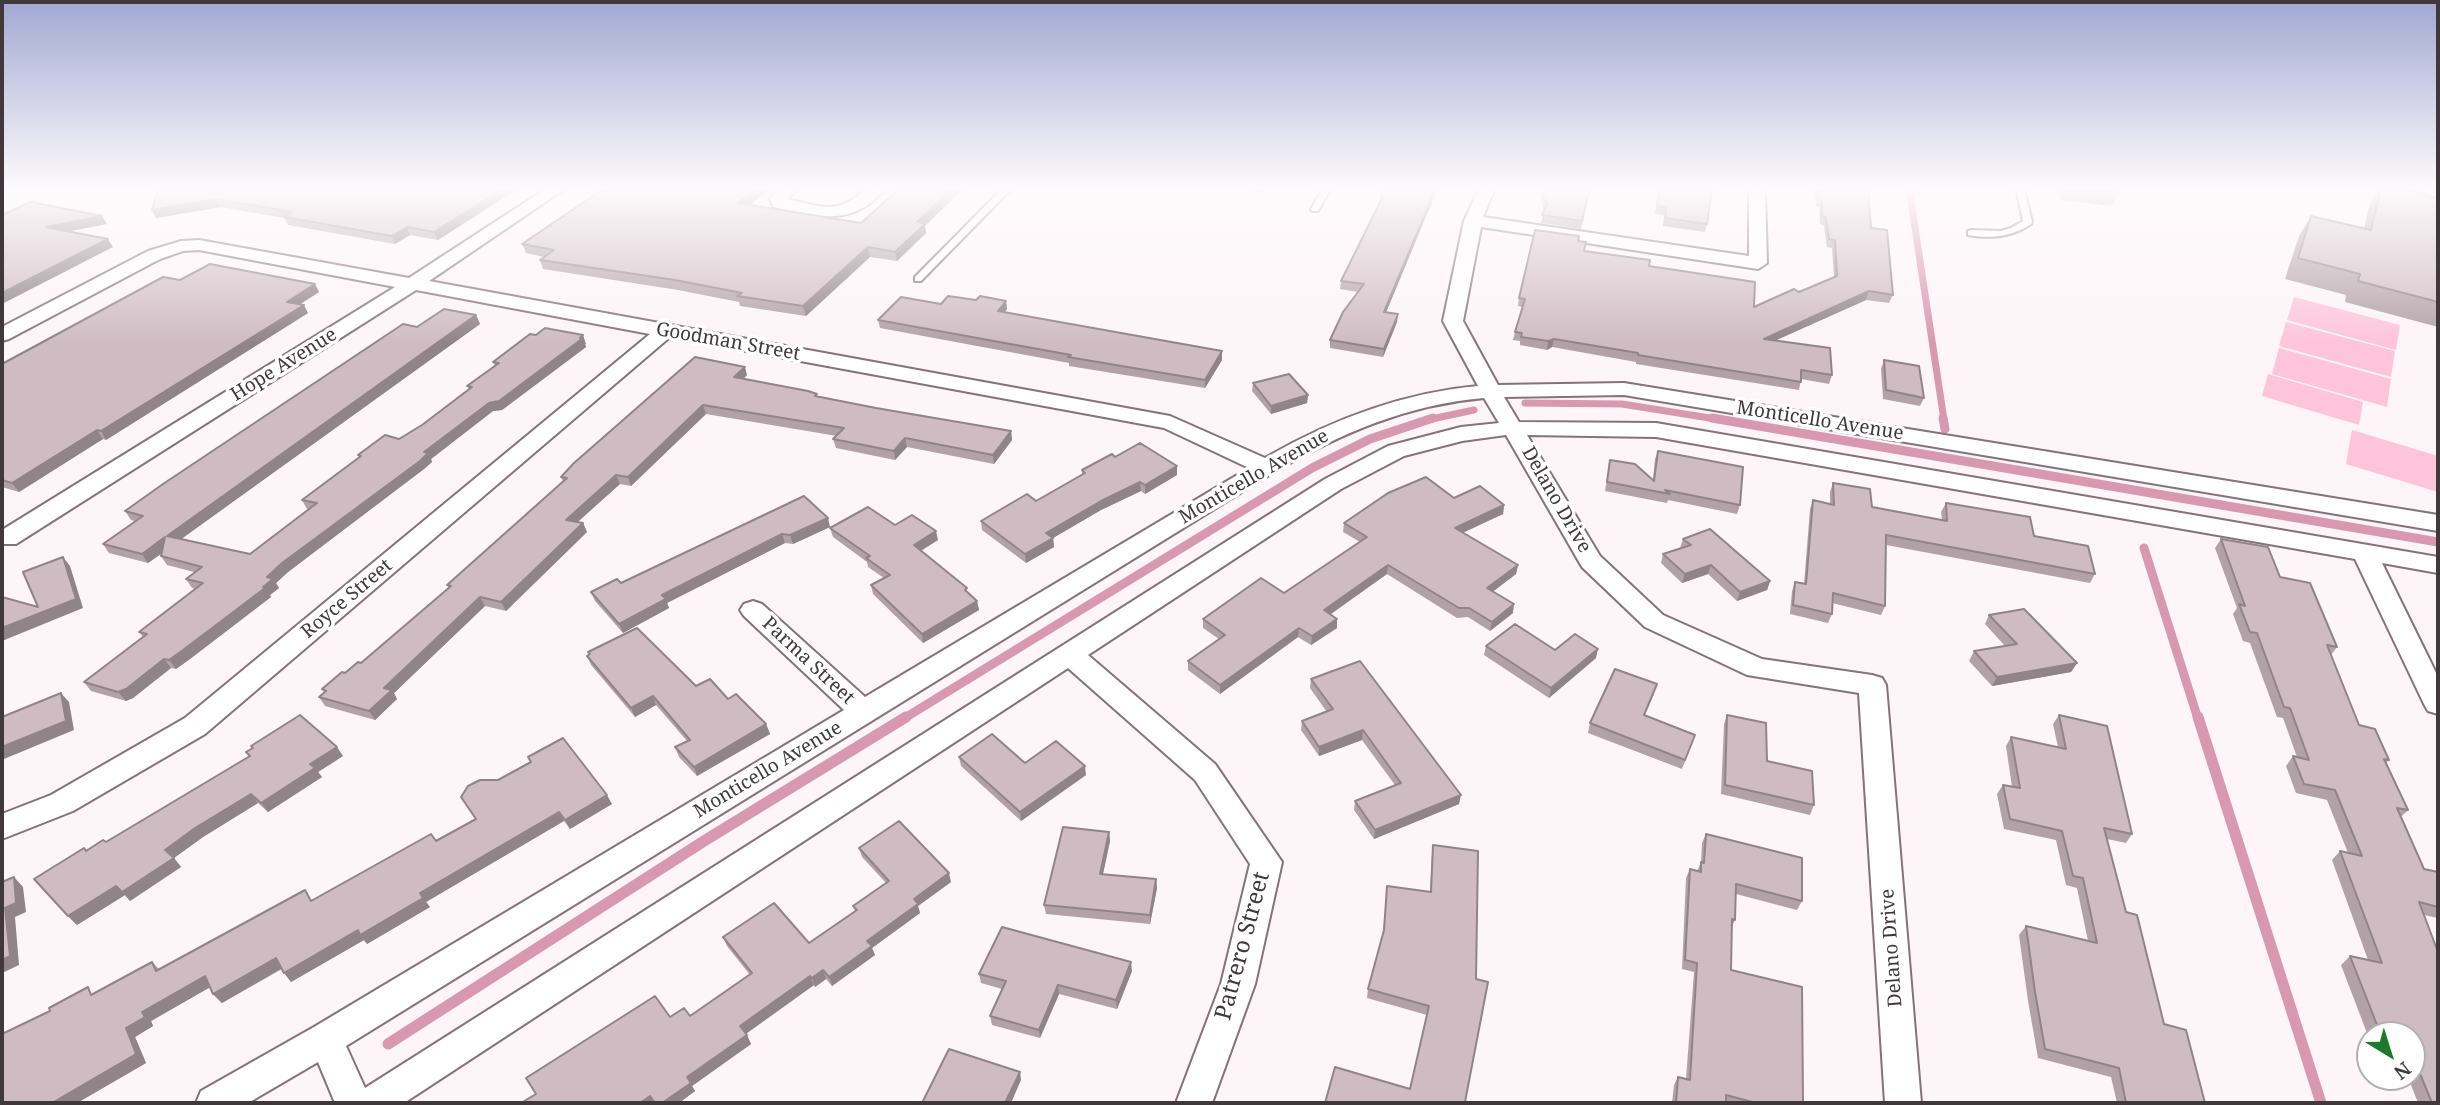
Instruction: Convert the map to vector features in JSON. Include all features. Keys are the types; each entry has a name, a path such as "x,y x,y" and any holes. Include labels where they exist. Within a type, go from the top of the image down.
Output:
{"street":[{"name":"Hope Avenue","path":"7,538 480,240"},
{"name":"Delano Drive","path":"1469,240 1453,321 1490,390 1591,561 1654,621 1757,667 1872,685 1903,1103"},
{"path":"1599,240 1758,263 1758,240"},
{"name":"Goodman Street","path":"2,335 154,255 181,246 200,245 1170,423 1266,467"},
{"name":"Royce Street","path":"2,827 62,803 195,726 666,331"},
{"name":"Monticello Avenue","path":"214,1103 327,1039 1266,467 1329,432 1403,405 1490,390 1550,387 1624,389 2438,523"},
{"name":"Monticello Avenue","path":"373,1103 1333,484 1396,452 1461,434 1513,428 1656,429 2438,565"},
{"path":"2364,552 2438,704"},
{"name":"Parma Street","path":"753,610 863,712"},
{"name":"Patrero Street","path":"1069,654 1205,772 1266,862 1238,984 1194,1103"},
{"path":"327,1039 353,1103"}],"lane":[{"path":"918,279 957,240"}],"shaded area":[{"path":"2294,297 2400,325 2396,350 2287,320"},
{"path":"2286,322 2395,351 2391,377 2279,346"},
{"path":"2279,348 2391,379 2387,407 2272,374"},
{"path":"2268,374 2363,402 2359,425 2262,396"},
{"path":"2352,430 2438,456 2438,492 2346,464"}],"building":[{"path":"2,240 107,240 2,293"},
{"path":"529,240 908,240 895,252 868,247 803,306 737,296 742,293 675,280 540,260 554,250 522,244"},
{"path":"1361,240 1414,240 1384,312 1398,314 1384,349 1330,340 1343,312 1364,284 1341,281"},
{"path":"1533,240 1578,240 1586,242 1584,251 1650,260 1649,266 1755,282 1754,307 1794,289 1799,292 1837,276 1835,240 1832,240 1888,240 1893,295 1869,291 1764,339 1830,348 1832,375 1801,370 1801,382 1554,339 1548,341 1521,337 1522,333 1515,332 1525,299 1519,298"},
{"path":"2304,240 2438,240 2438,302 2358,281 2360,274 2298,258"},
{"path":"210,264 315,284 287,302 304,305 12,483 2,480 2,364 163,277 180,280"},
{"path":"948,296 976,300 980,296 1006,301 998,311 1222,351 1205,380 1068,357 1071,355 878,320 901,297 941,304"},
{"path":"444,309 476,315 167,536 250,554 317,503 302,500 361,456 358,455 385,435 399,439 422,425 472,387 467,386 499,363 493,362 530,334 536,335 545,328 583,335 580,338 583,338 499,401 489,403 424,452 428,453 420,461 282,563 267,577 273,579 263,587 265,588 169,660 164,659 126,689 118,692 84,682 147,634 139,632 203,583 186,579 202,567 161,556 165,537 142,554 103,544 143,516 125,511 403,324 417,327"},
{"path":"695,357 745,367 734,377 808,391 817,394 815,396 1011,431 993,455 905,438 894,451 833,439 844,428 703,405 628,477 616,475 566,520 583,523 501,602 480,597 384,688 392,690 369,711 319,697 326,691 322,689 342,672 345,673 358,662 361,663 451,586 447,585 567,478 561,477 574,463"},
{"path":"1884,360 1919,366 1924,398 1886,390"},
{"path":"1289,374 1308,395 1271,406 1253,383"},
{"path":"1140,443 1177,466 1145,485 1140,482 1101,501 1046,533 1053,538 1025,554 981,521 1027,494 1036,501 1085,473 1082,470 1112,454 1115,457"},
{"path":"1658,451 1743,467 1740,505 1607,482 1610,460 1635,464 1654,481"},
{"path":"1426,477 1454,498 1480,486 1504,505 1455,528 1518,565 1487,588 1514,604 1492,622 1469,608 1459,608 1388,565 1324,610 1337,619 1312,636 1299,628 1220,685 1188,661 1225,635 1203,619 1261,578 1284,593 1367,537 1344,523 1388,493"},
{"path":"1833,483 1870,489 1872,507 1947,521 1946,503 2030,517 2034,536 2088,546 2095,574 1886,535 1885,606 1833,593 1832,614 1793,605 1795,582 1806,584 1813,500 1834,505"},
{"path":"804,496 828,518 790,535 782,534 662,595 666,599 619,624 591,592 617,579 621,583"},
{"path":"868,507 895,525 912,515 936,531 914,545 967,588 965,590 977,601 922,634 871,585 890,575 866,558 870,556 830,528"},
{"path":"1710,529 1770,581 1740,592 1711,565 1685,574 1663,554 1691,545 1683,539"},
{"path":"2221,539 2268,547 2280,577 2310,583 2337,647 2327,645 2359,725 2375,729 2389,760 2384,759 2408,810 2397,808 2424,869 2438,872 2438,907 2419,902 2438,952 2438,1103 2432,1103 2426,1088 2426,1021 2376,1021 2350,956 2382,963 2340,851 2362,856 2335,790 2304,784 2293,756 2309,760 2290,708 2284,707 2257,633 2250,632 2239,604 2245,606"},
{"path":"63,557 76,599 2,628 2,597 38,607 23,572"},
{"path":"2024,609 2077,663 1997,677 1974,651 2017,644 1989,615"},
{"path":"1515,624 1555,650 1575,634 1598,649 1551,688 1486,646"},
{"path":"637,628 696,686 710,679 728,699 736,694 766,724 694,767 675,747 690,740 653,696 631,708 587,656 590,654 588,652"},
{"path":"1360,661 1461,795 1375,830 1355,801 1401,783 1363,730 1319,747 1302,721 1333,709 1311,679"},
{"path":"1615,669 1657,684 1644,715 1695,735 1685,760 1590,723"},
{"path":"61,693 66,721 2,747 2,717"},
{"path":"300,715 337,747 310,764 315,768 261,803 251,794 195,828 165,850 174,858 122,892 116,886 68,916 34,879 84,848 86,851 103,840 106,842 250,756 246,752 253,748 251,746"},
{"path":"1727,715 1766,723 1767,761 1812,771 1814,805 1725,785"},
{"path":"2059,715 2107,726 2132,834 2104,828 2126,912 2137,915 2164,1024 2186,1030 2205,1103 2126,1103 2119,1068 2045,1049 2026,926 2097,943 2083,878 2073,876 2062,831 2010,819 2003,785 2020,788 2011,737 2066,749"},
{"path":"992,734 1025,763 1056,741 1085,766 1020,812 959,757"},
{"path":"563,738 607,795 565,820 559,812 420,893 423,898 360,935 358,930 284,973 276,958 213,994 205,976 142,1012 145,1017 126,1028 136,1054 52,1103 2,1103 2,1034 50,1011 49,1008 88,987 91,995 152,962 156,971 305,890 311,901 431,834 436,841 476,819 461,797 468,786 480,780 498,780 531,762 528,757"},
{"path":"899,821 949,873 914,899 918,904 867,941 872,946 829,977 823,970 812,978 810,976 740,1026 747,1035 687,1077 691,1083 662,1103 655,1103 650,1096 640,1103 521,1103 536,1094 526,1078 655,996 670,1017 684,1008 690,1016 752,973 723,937 774,903 809,943 857,910 853,906 889,881 859,848"},
{"path":"1063,827 1109,832 1100,874 1156,879 1150,915 1044,905"},
{"path":"1706,834 1802,858 1802,901 1736,884 1731,970 1802,987 1803,1103 1756,1103 1726,1095 1726,1103 1676,1103 1678,1077 1690,1080 1697,963 1685,960 1690,869 1701,872"},
{"path":"1433,845 1478,851 1476,979 1488,982 1465,1102 1468,1103 1325,1103 1335,1067 1410,1089 1429,1006 1368,989 1384,930 1387,886 1431,892"},
{"path":"14,877 16,903 5,908 10,956 2,960 2,882"},
{"path":"1002,927 1131,962 1116,1000 1058,985 1039,1030 990,1016 1006,981 979,974"},
{"path":"949,1049 1020,1072 1005,1103 922,1103"}],"waterway":[{"path":"1917,240 1944,420"},
{"path":"1525,403 1622,404 1722,420"},
{"path":"1427,420 1474,410"},
{"path":"1427,420 1433,418"},
{"path":"1712,418 2438,542"},
{"path":"1943,418 1945,429"},
{"path":"903,719 1312,468 1370,439 1427,420"},
{"path":"2144,548 2198,719"},
{"path":"388,1044 704,841 906,717"},
{"path":"2198,717 2321,1103"}]}
